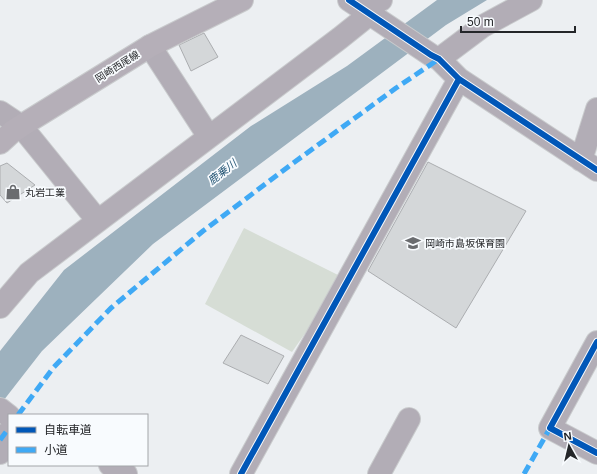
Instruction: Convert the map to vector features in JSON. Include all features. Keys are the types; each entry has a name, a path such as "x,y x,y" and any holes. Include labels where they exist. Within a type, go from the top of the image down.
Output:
{"main road":[{"name":"岡崎西尾線","path":"0,143 21,126 150,46 242,0"}],"street":[{"path":"349,0 376,11 435,57 459,79 589,165 597,109"},
{"path":"435,57 483,26 531,0"},
{"path":"0,307 30,273 376,11"},
{"path":"150,46 209,137"},
{"path":"241,474 459,79"},
{"path":"0,112 21,126 98,221"},
{"path":"597,342 550,428 597,453"},
{"path":"379,474 409,419"},
{"path":"112,466 126,474"}],"shaded area":[{"path":"244,228 344,278 292,352 205,304"}],"water":[{"name":"鹿乗川","path":"437,0 487,0 446,25 153,244 42,351 0,405 0,351 64,270 251,126 347,66"}],"building":[{"path":"204,33 218,57 191,71 179,45"},
{"path":"428,162 526,211 456,328 368,271"},
{"path":"7,163 35,185 7,203 0,195 0,166"},
{"path":"241,335 284,356 268,384 223,363"}],"marked path":[{"path":"19,414 53,368 111,308 203,231 396,88 439,59"},
{"path":"524,474 550,428"},
{"path":"0,440 8,429"}],"cycle path":[{"path":"349,0 439,59 459,79 597,170"},
{"path":"241,474 459,79"},
{"path":"597,342 550,428 597,453"}],"place":[{"name":"丸岩工業","path":"13,192"},
{"name":"岡崎市島坂保育園","path":"413,243"}]}
